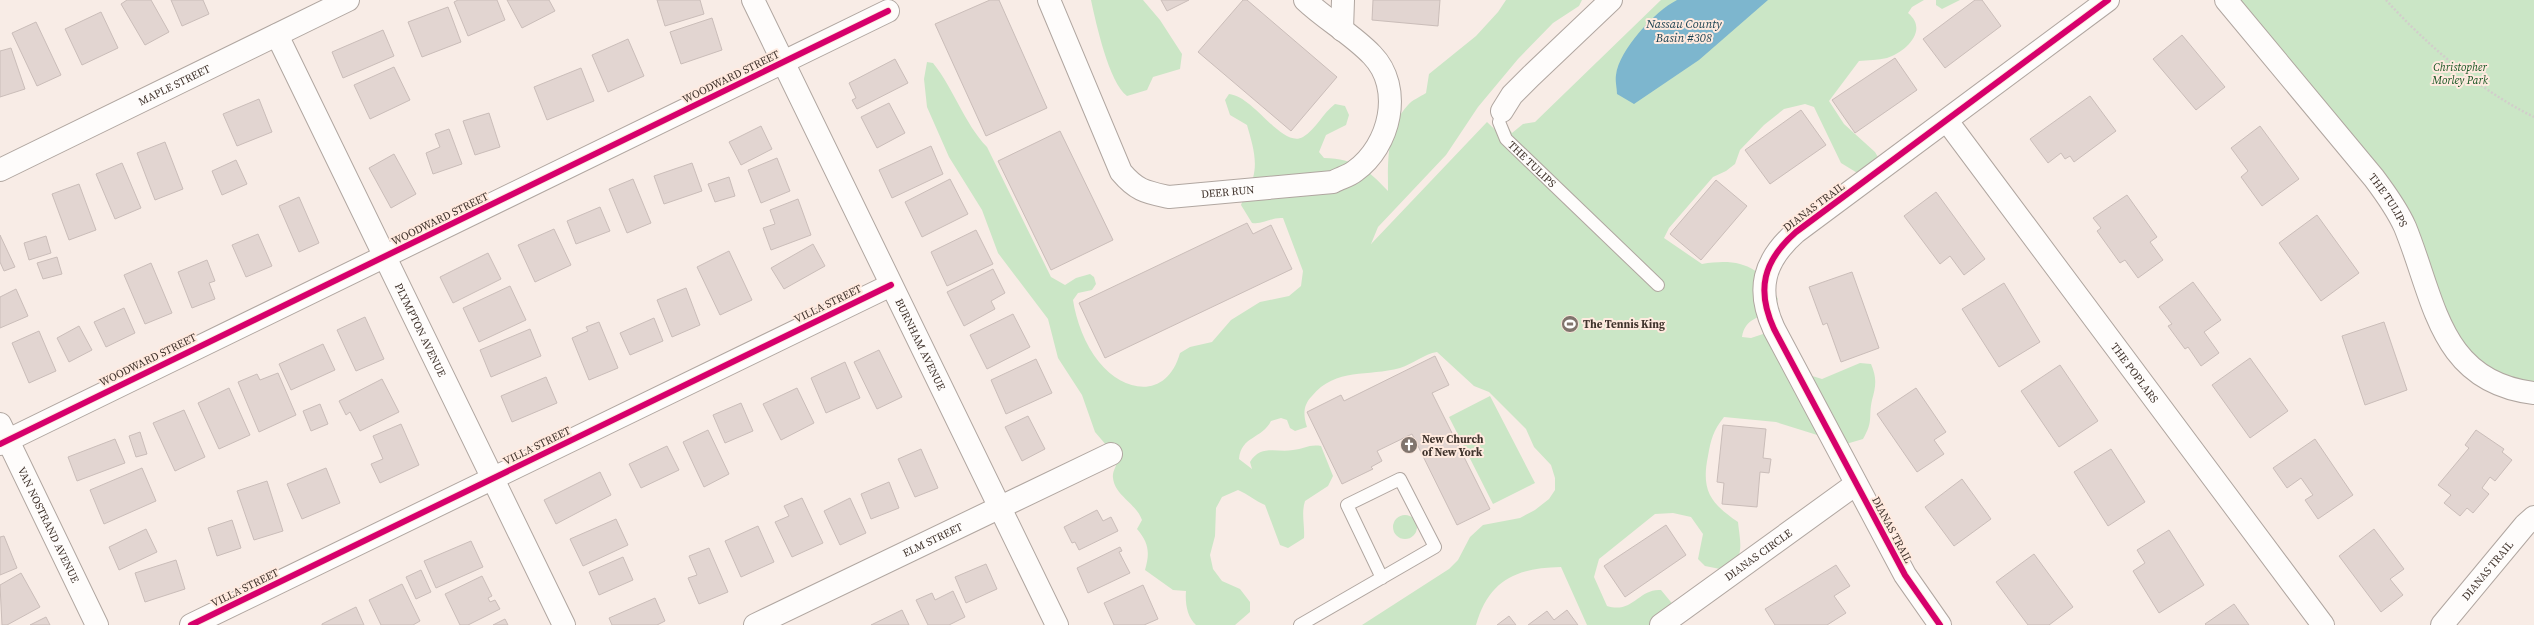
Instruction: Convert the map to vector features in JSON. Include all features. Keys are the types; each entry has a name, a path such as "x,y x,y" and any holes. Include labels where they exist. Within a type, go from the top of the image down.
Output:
{"street":[{"name":"BURNHAM AVENUE","path":"753,0 1057,625"},
{"name":"DEER RUN","path":"1049,0 1121,172 1131,184 1142,192 1169,197 1287,184 1315,185 1333,182 1355,171 1378,148 1386,130 1390,101 1382,71 1372,55 1305,0"},
{"path":"1342,30 1343,0"},
{"name":"THE TULIPS","path":"1502,111 1512,95 1611,0"},
{"name":"DIANAS TRAIL","path":"1940,625 1904,575 1771,324 1766,305 1764,282 1774,256 1796,232 2108,0"},
{"name":"THE TULIPS","path":"2226,0 2374,178 2391,201 2405,227 2444,334 2460,358 2477,373 2499,385 2534,393"},
{"name":"MAPLE STREET","path":"0,170 344,1"},
{"name":"WOODWARD STREET","path":"2,436 385,257 888,11"},
{"name":"PLYMPTON AVENUE","path":"277,35 564,625"},
{"name":"THE POPLARS","path":"1947,121 2323,625"},
{"name":"VILLA STREET","path":"191,625 891,285"},
{"name":"VAN NOSTRAND AVENUE","path":"2,436 97,625"},
{"name":"ELM STREET","path":"755,625 1111,454"},
{"name":"DIANAS CIRCLE","path":"1661,625 1856,484"},
{"name":"DIANAS TRAIL","path":"2442,625 2525,525 2534,517"}],"lane":[{"name":"THE TULIPS","path":"1502,111 1499,122 1506,139 1658,285"},
{"path":"1300,625 1382,578 1435,547 1400,479 1347,505 1382,578"}],"path":[{"path":"2386,0 2452,63 2515,108 2534,117"}],"green space":[{"path":"1091,0 1143,0 1160,20 1182,54 1180,69 1153,77 1147,90 1127,96 1120,89 1114,79 1109,66"},
{"path":"1506,0 1582,0 1579,6 1553,23 1518,59 1478,107 1446,155 1378,227 1371,244 1487,122 1506,140 1508,127 1512,133 1523,124 1535,122 1661,0 1924,0 1912,7 1908,13 1914,20 1916,33 1908,46 1887,58 1859,61 1829,101 1844,124 1875,152 1879,159 1859,174 1841,163 1814,107 1805,104 1784,109 1764,125 1740,150 1735,164 1726,171 1713,177 1669,228 1664,238 1702,264 1715,262 1738,263 1756,271 1764,278 1778,299 1774,310 1749,322 1742,337 1751,338 1766,333 1809,375 1822,379 1860,363 1871,364 1875,378 1875,386 1871,406 1870,423 1866,433 1863,439 1846,444 1776,422 1724,417 1711,440 1706,468 1706,478 1707,487 1714,502 1738,522 1740,549 1739,555 1732,565 1725,570 1705,566 1698,559 1703,534 1691,517 1673,513 1655,514 1599,559 1594,577 1607,606 1616,608 1630,604 1653,590 1661,590 1675,607 1669,625 1587,625 1561,567 1531,570 1506,580 1488,597 1476,625 1362,625 1449,569 1458,560 1470,537 1483,525 1520,518 1535,510 1549,499 1555,490 1555,478 1551,465 1534,447 1526,429 1489,392 1474,386 1437,352 1400,368 1388,371 1353,374 1342,377 1321,387 1309,399 1305,407 1307,427 1295,431 1290,428 1287,420 1281,418 1271,421 1267,427 1244,446 1239,459 1252,469 1250,462 1254,456 1264,451 1287,451 1321,446 1333,476 1328,486 1305,501 1303,510 1304,538 1288,548 1280,545 1265,505 1238,490 1222,497 1216,508 1215,536 1210,555 1213,569 1222,581 1240,589 1250,602 1250,612 1235,625 1196,625 1190,618 1187,610 1186,591 1173,590 1145,570 1148,553 1144,539 1137,529 1142,520 1135,509 1121,495 1113,478 1113,473 1118,459 1095,432 1082,395 1058,358 1048,319 998,253 982,210 949,157 927,107 924,79 927,62 933,63 947,84 965,117 987,147 1051,277 1065,285 1076,278 1090,274 1094,277 1096,284 1092,290 1078,293 1073,300 1076,316 1089,348 1109,373 1121,381 1144,387 1156,384 1166,378 1174,368 1180,353 1190,347 1212,342 1231,320 1260,302 1289,296 1301,286 1303,271 1283,218 1260,223 1252,223 1241,205 1252,181 1255,158 1247,125 1230,115 1225,100 1229,94 1248,103 1286,136 1295,139 1308,134 1335,104 1345,106 1349,115 1346,125 1326,135 1319,152 1324,158 1345,160 1353,163 1367,171 1388,191 1390,146 1392,135 1401,114 1410,103 1426,93 1429,74 1476,36 1498,12"},
{"path":"1936,0 1960,0 1942,9 1936,5"},
{"name":"Christopher Morley Park","path":"2226,0 2534,0 2534,393 2477,373 2405,227"},
{"path":"1490,396 1535,483 1493,504 1449,417"},
{"path":"1405,515 1410,516 1416,522 1416,532 1410,538 1405,539 1400,538 1394,532 1393,527 1394,522 1400,516"}],"water":[{"name":"Nassau County Basin #308","path":"1677,0 1768,0 1699,60 1634,104 1617,94 1616,77 1619,65 1624,54 1639,32 1668,5"}],"building":[{"path":"127,0 151,0 169,32 145,45 121,4"},
{"path":"171,0 203,0 209,14 182,26"},
{"path":"458,0 497,0 505,20 468,36 454,2"},
{"path":"507,0 549,0 555,11 522,28"},
{"path":"657,0 700,0 704,14 665,26"},
{"path":"990,0 999,0 1047,108 986,136 935,24"},
{"path":"1161,0 1189,0 1167,11"},
{"path":"1243,0 1247,0 1337,77 1291,131 1198,52"},
{"path":"1373,0 1440,0 1438,26 1372,20"},
{"path":"1975,0 1982,0 2001,26 1945,68 1923,39"},
{"path":"448,7 461,42 422,57 408,22"},
{"path":"101,12 118,48 82,65 65,29"},
{"path":"712,18 722,50 681,64 670,32"},
{"path":"36,22 61,75 37,86 12,33"},
{"path":"383,30 394,56 343,78 332,52"},
{"path":"2182,35 2225,87 2196,110 2153,59"},
{"path":"628,39 644,76 608,92 592,55"},
{"path":"11,48 25,89 0,97 0,51"},
{"path":"1895,58 1917,90 1855,133 1832,100"},
{"path":"895,59 908,83 857,109 852,100 856,98 849,83"},
{"path":"394,67 410,100 370,119 354,85"},
{"path":"581,68 594,101 547,120 534,87"},
{"path":"2090,96 2116,131 2074,162 2070,156 2065,159 2061,153 2048,163 2030,139"},
{"path":"259,99 272,132 237,146 223,114"},
{"path":"889,103 905,133 877,148 861,117"},
{"path":"1801,110 1826,145 1770,184 1745,150"},
{"path":"489,113 500,147 475,155 463,121"},
{"path":"761,126 772,149 741,165 729,142"},
{"path":"2260,126 2299,179 2262,206 2241,177 2248,171 2231,148"},
{"path":"449,129 462,164 433,174 426,153 440,147 435,134"},
{"path":"1060,131 1113,240 1051,270 998,161"},
{"path":"165,142 183,189 155,200 137,153"},
{"path":"931,146 943,174 892,198 879,170"},
{"path":"394,154 416,194 391,208 369,168"},
{"path":"777,158 790,191 761,203 748,170"},
{"path":"236,160 247,184 222,195 212,171"},
{"path":"122,163 141,208 115,219 96,174"},
{"path":"692,163 702,191 664,204 654,176"},
{"path":"729,177 735,196 715,202 708,184"},
{"path":"633,179 651,223 627,233 609,189"},
{"path":"950,179 968,214 922,237 905,202"},
{"path":"1716,180 1747,206 1701,260 1670,234"},
{"path":"79,184 96,230 69,240 52,194"},
{"path":"1936,192 1985,259 1964,275 1950,256 1940,264 1904,216"},
{"path":"2127,195 2157,237 2150,242 2163,260 2138,278 2125,260 2120,263 2097,231 2101,228 2093,218"},
{"path":"299,197 319,243 299,252 279,206"},
{"path":"798,199 811,235 771,250 763,228 775,224 770,210"},
{"path":"600,207 610,231 576,244 567,221"},
{"path":"2317,215 2359,273 2321,301 2279,243"},
{"path":"1247,223 1253,234 1271,225 1292,269 1105,358 1079,303"},
{"path":"554,229 571,265 535,282 518,245"},
{"path":"976,230 993,264 947,286 931,252"},
{"path":"258,234 272,266 246,277 232,245"},
{"path":"0,235 15,267 4,271 0,262"},
{"path":"46,236 51,253 29,260 24,243"},
{"path":"813,244 825,266 784,289 771,268"},
{"path":"729,251 752,300 720,315 697,267"},
{"path":"488,253 501,279 453,303 440,277"},
{"path":"57,257 62,274 43,279 37,263"},
{"path":"207,260 215,281 209,283 215,299 192,308 178,272"},
{"path":"151,263 172,313 145,324 124,275"},
{"path":"993,269 1005,293 991,301 995,309 964,326 947,292"},
{"path":"1852,272 1879,348 1841,362 1827,323 1823,325 1809,287"},
{"path":"2193,282 2221,320 2204,332 2219,353 2201,366 2188,347 2185,349 2168,326 2172,324 2159,307"},
{"path":"2004,283 2040,342 1999,367 1962,309"},
{"path":"510,286 526,320 479,342 463,308"},
{"path":"686,288 700,325 672,337 657,300"},
{"path":"16,289 28,316 0,328 0,297"},
{"path":"124,308 135,333 106,347 94,322"},
{"path":"1013,314 1030,347 987,369 970,335"},
{"path":"365,317 384,359 356,371 337,330"},
{"path":"654,318 663,341 630,355 620,333"},
{"path":"599,322 618,368 589,380 572,338 588,331 586,327"},
{"path":"2384,322 2407,390 2365,405 2342,336"},
{"path":"79,326 92,350 69,362 57,338"},
{"path":"530,329 541,356 491,377 480,350"},
{"path":"39,331 56,371 29,383 12,343"},
{"path":"323,344 335,370 291,390 279,364"},
{"path":"879,350 902,397 877,409 854,362"},
{"path":"1435,356 1449,385 1432,393 1490,509 1457,525 1412,434 1377,451 1382,461 1371,467 1373,469 1342,484 1307,412 1341,395 1344,401"},
{"path":"2250,358 2288,411 2250,438 2212,385"},
{"path":"1036,359 1052,393 1006,414 991,380"},
{"path":"845,362 860,398 826,413 811,378"},
{"path":"2060,365 2098,421 2059,447 2021,391"},
{"path":"278,373 296,415 259,432 238,382 257,374 260,380"},
{"path":"546,377 557,403 512,422 501,396"},
{"path":"382,379 399,412 360,431 350,412 346,415 339,401"},
{"path":"229,388 250,435 219,449 198,403"},
{"path":"797,388 814,423 781,440 763,404"},
{"path":"1916,388 1946,432 1934,440 1944,454 1917,472 1877,414"},
{"path":"741,403 753,431 725,443 713,415"},
{"path":"320,404 328,424 311,431 303,411"},
{"path":"184,410 205,457 175,471 153,423"},
{"path":"1028,416 1045,449 1022,461 1005,427"},
{"path":"401,424 419,465 380,483 371,464 383,459 373,436"},
{"path":"1723,425 1766,429 1763,458 1771,459 1769,473 1760,472 1757,507 1722,504 1724,483 1717,482"},
{"path":"708,430 729,474 704,487 683,442"},
{"path":"2476,430 2504,449 2502,452 2512,460 2495,481 2490,477 2482,488 2489,494 2473,513 2467,508 2460,516 2444,503 2451,495 2438,485 2469,448 2465,445"},
{"path":"140,432 147,454 136,457 129,436"},
{"path":"115,439 125,463 77,481 68,457"},
{"path":"2315,439 2353,495 2318,519 2305,500 2313,495 2301,478 2287,488 2273,468"},
{"path":"667,446 679,470 641,488 629,464"},
{"path":"921,449 938,488 915,497 898,459"},
{"path":"2111,449 2145,502 2108,526 2074,472"},
{"path":"142,468 156,501 104,524 90,490"},
{"path":"326,468 340,503 302,519 287,484"},
{"path":"600,472 611,495 556,524 544,500"},
{"path":"1962,479 1991,519 1954,546 1925,507"},
{"path":"267,481 283,531 254,540 237,491"},
{"path":"889,482 899,508 871,519 861,494"},
{"path":"802,498 823,543 792,557 775,522 789,516 784,506"},
{"path":"850,498 866,533 840,545 824,511"},
{"path":"1097,510 1103,521 1111,517 1118,531 1079,550 1075,542 1072,543 1064,527"},
{"path":"616,519 628,545 583,566 570,539"},
{"path":"232,520 241,548 217,556 208,528"},
{"path":"1666,525 1686,555 1625,597 1604,566"},
{"path":"758,526 774,562 741,577 725,541"},
{"path":"146,529 157,552 119,570 109,547"},
{"path":"2374,529 2404,569 2390,579 2403,595 2381,612 2339,556"},
{"path":"2169,530 2204,585 2159,613 2133,571 2145,563 2137,550"},
{"path":"4,536 17,568 0,575 0,537"},
{"path":"471,541 483,567 436,588 424,561"},
{"path":"1120,547 1122,551 1119,552 1130,573 1088,593 1077,568"},
{"path":"709,548 728,592 699,604 688,578 697,575 689,556"},
{"path":"2034,554 2073,607 2049,625 2028,625 1996,582"},
{"path":"623,557 633,580 599,595 589,572"},
{"path":"176,560 185,589 145,602 135,573"},
{"path":"986,564 997,589 966,603 955,577"},
{"path":"1836,565 1850,586 1834,596 1846,613 1827,625 1775,625 1765,609"},
{"path":"421,570 431,592 416,599 406,577"},
{"path":"21,573 40,607 7,625 2,625 0,585"},
{"path":"482,576 492,596 488,598 490,602 495,600 500,609 468,625 460,625 445,594"},
{"path":"402,584 420,621 413,625 381,625 369,600"},
{"path":"1143,585 1158,619 1144,625 1114,625 1104,603"},
{"path":"953,591 965,617 949,625 928,625 916,600 932,593 935,600"},
{"path":"655,598 665,621 657,625 612,625 609,618"},
{"path":"2234,604 2249,625 2205,624"},
{"path":"356,607 364,625 322,625 322,624"},
{"path":"902,610 909,625 871,625"},
{"path":"1567,610 1578,625 1528,625 1547,611 1554,620"},
{"path":"1509,616 1516,625 1497,625"},
{"path":"46,617 50,625 30,625"},
{"path":"505,619 508,625 493,625"}],"cycle path":[{"path":"1940,625 1905,575 1774,329 1768,315 1765,301 1764,289 1766,277 1776,254 1796,232 2108,0"},
{"path":"0,444 888,11"},
{"path":"191,625 891,285"}],"place":[{"name":"The Tennis King","path":"1570,324"},
{"name":"New Church of New York","path":"1409,445"}]}
